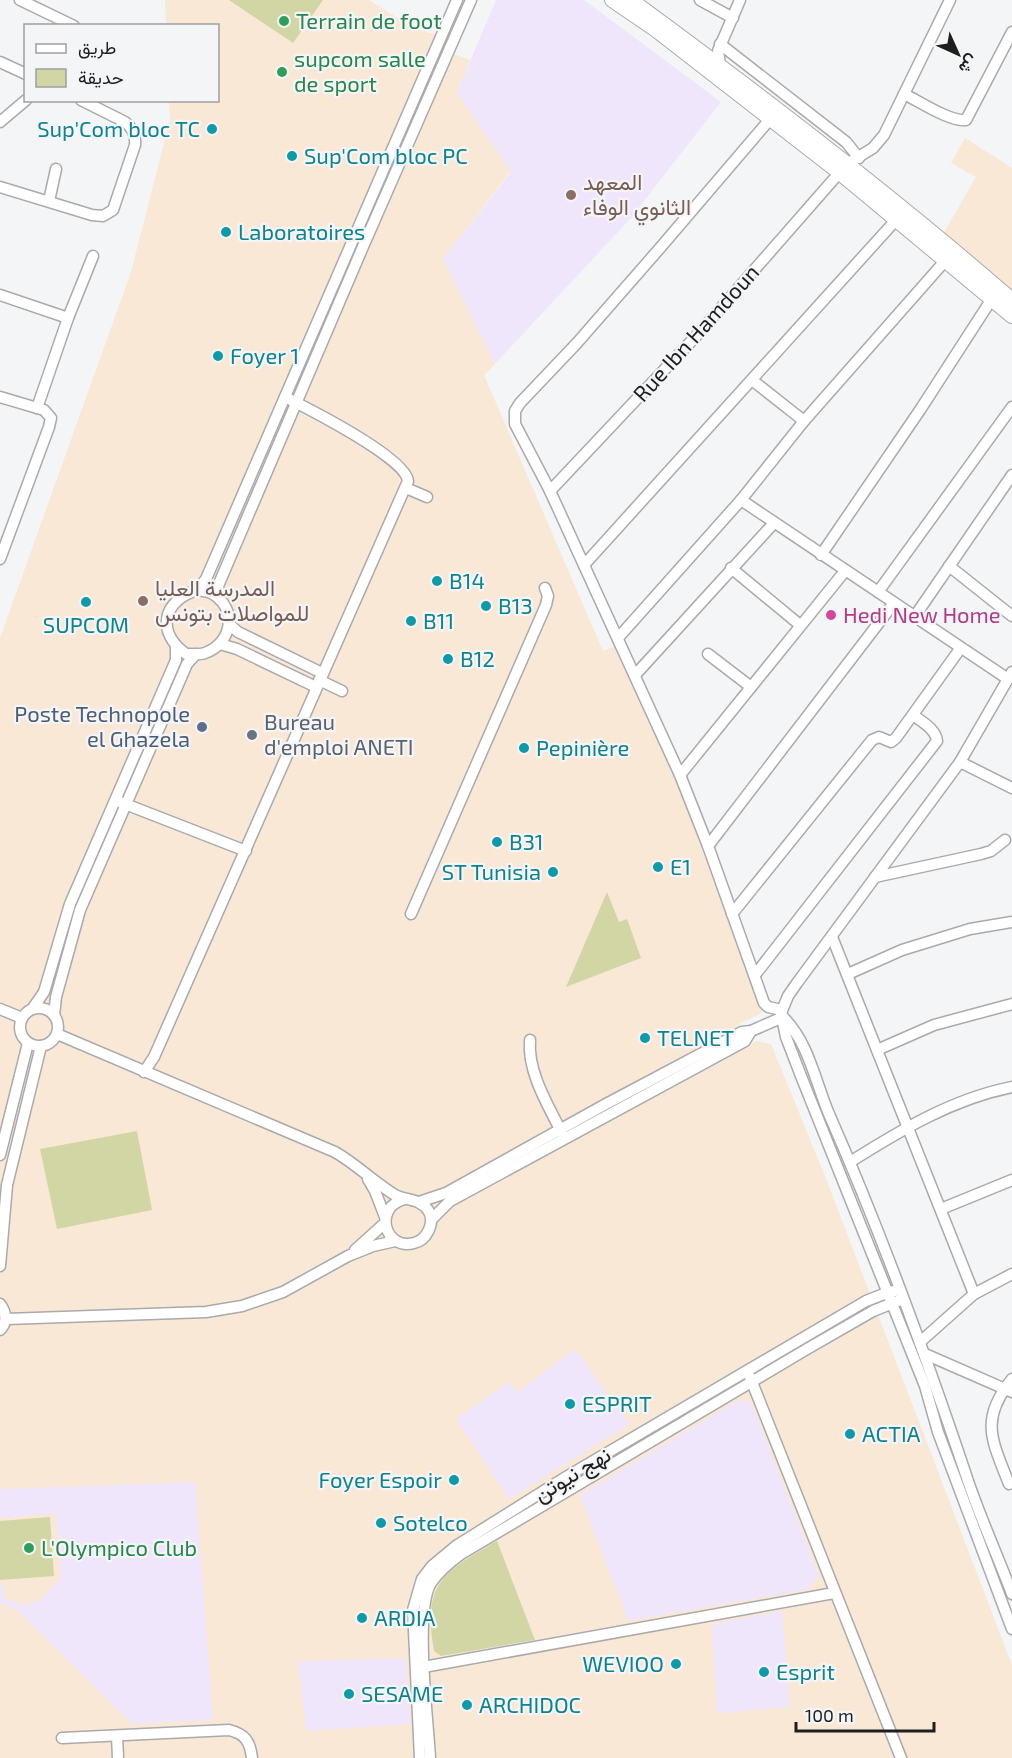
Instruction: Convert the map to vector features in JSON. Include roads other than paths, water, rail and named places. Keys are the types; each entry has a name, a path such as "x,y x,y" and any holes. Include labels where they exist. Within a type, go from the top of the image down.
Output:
{"street":[{"path":"20,0 70,24"},
{"path":"197,590 206,579 457,0"},
{"path":"220,600 218,586 471,0"},
{"path":"612,0 656,30 771,118 848,165 896,220 945,261 1005,300"},
{"path":"632,0 720,65 905,210 1005,300"},
{"path":"700,0 733,18"},
{"path":"720,65 718,51 720,44 740,0"},
{"name":"Rue Ibn Hamdoun","path":"550,491 699,333 848,165 873,148 884,135 950,0"},
{"path":"904,94 949,116 961,121 966,120 1007,52 1012,32"},
{"path":"720,44 846,142 848,165"},
{"path":"0,62 24,73"},
{"path":"0,122 24,102"},
{"path":"0,187 92,215 108,214 116,204 136,137 131,127 85,102"},
{"path":"771,118 577,343 520,403 515,411 515,424 550,491 681,775 765,1004 783,1014 803,1043 850,1162 896,1296 938,1432 1012,1629"},
{"path":"50,201 56,169"},
{"path":"584,564 896,220"},
{"path":"37,408 68,318 93,256"},
{"path":"618,638 741,500 804,421 945,261"},
{"path":"0,295 68,318"},
{"path":"821,555 920,410 1005,300"},
{"path":"752,380 804,421"},
{"path":"0,397 37,408 46,412 51,418 0,559"},
{"path":"144,1072 154,1057 406,488 408,477 391,458 285,397"},
{"path":"878,592 1012,407"},
{"path":"915,616 1012,475"},
{"path":"406,488 427,497"},
{"path":"741,500 915,616 960,649 1010,676 960,762 797,983 783,1014 786,1037 801,1077 896,1296 925,1354 966,1476 1012,1592"},
{"path":"636,674 774,523"},
{"path":"949,566 1012,616"},
{"path":"731,568 800,625"},
{"path":"681,775 845,571"},
{"path":"411,914 546,605 548,596 546,588"},
{"path":"197,590 210,592 220,600 224,604 229,624 228,635 220,644 205,653 186,654 170,638 167,628 168,612 185,594 197,590"},
{"path":"708,846 894,603"},
{"path":"229,624 238,633 342,691"},
{"path":"220,644 319,680"},
{"path":"54,1015 56,997 80,909 119,802 176,660 177,647"},
{"path":"732,914 872,740 879,737 893,741 960,649"},
{"path":"33,1008 47,1010 58,1022 57,1034 53,1040 41,1046 28,1043 20,1032 22,1018 33,1008 44,992 70,904 187,664 196,654"},
{"path":"708,654 752,687"},
{"path":"755,975 937,741 933,731 914,715"},
{"path":"960,762 1012,788"},
{"path":"119,802 246,851"},
{"path":"875,877 981,854 1005,840"},
{"path":"848,974 902,950 970,929 1012,922"},
{"path":"832,937 974,1294"},
{"path":"877,1050 934,1025 1012,1004"},
{"path":"0,1009 22,1018"},
{"path":"6,1319 206,1312 242,1306 283,1292 348,1256 373,1246 395,1241 413,1244 424,1238 432,1219 450,1201 608,1108 746,1041 751,1032 783,1014"},
{"path":"57,1034 335,1152 405,1199 419,1202 428,1210 432,1219"},
{"path":"530,1040 531,1059 537,1079 563,1134"},
{"path":"0,1155 28,1043"},
{"path":"0,1266 7,1185 41,1046"},
{"path":"850,1162 908,1126 950,1105 1012,1087"},
{"path":"419,1202 446,1193 563,1134"},
{"path":"365,1174 375,1191 389,1234 395,1241"},
{"path":"941,1209 1012,1180"},
{"path":"348,1256 385,1220 396,1201 405,1199"},
{"path":"920,1342 974,1294 1012,1274"},
{"name":"نهج نيوتن","path":"424,1587 422,1579 432,1566 456,1546 566,1476 857,1306 896,1296"},
{"name":"نهج نيوتن","path":"430,1758 413,1610 424,1587 439,1572 461,1554 896,1296"},
{"path":"0,1304 6,1319 0,1330"},
{"path":"925,1354 1008,1390"},
{"path":"748,1371 901,1758"},
{"path":"1009,1484 995,1446 991,1425 993,1408 1008,1390 1012,1379"},
{"path":"420,1668 834,1593"},
{"name":"نهج نيوتن","path":"420,1668 420,1758"},
{"path":"62,1738 229,1730 246,1738 251,1746 252,1758"},
{"path":"117,1736 118,1758"}],"place":[{"name":"Terrain de foot","path":"284,21"},
{"name":"supcom salle de sport","path":"282,72"},
{"name":"Sup'Com bloc TC","path":"212,129"},
{"name":"Sup'Com bloc PC","path":"292,156"},
{"name":"المعهد الثانوي الوفاء","path":"571,195"},
{"name":"Laboratoires","path":"226,232"},
{"name":"Foyer 1","path":"218,356"},
{"name":"B14","path":"437,581"},
{"name":"المدرسة العليا للمواصلات بتونس","path":"143,601"},
{"name":"SUPCOM","path":"86,602"},
{"name":"B13","path":"486,606"},
{"name":"Hedi New Home","path":"831,615"},
{"name":"B11","path":"411,621"},
{"name":"B12","path":"448,659"},
{"name":"Poste Technopole el Ghazela","path":"202,727"},
{"name":"Bureau d'emploi ANETI","path":"252,735"},
{"name":"Pepinière","path":"524,748"},
{"name":"B31","path":"497,842"},
{"name":"E1","path":"658,867"},
{"name":"ST Tunisia","path":"553,872"},
{"name":"TELNET","path":"645,1038"},
{"name":"ESPRIT","path":"570,1404"},
{"name":"ACTIA","path":"850,1434"},
{"name":"Foyer Espoir","path":"454,1480"},
{"name":"Sotelco","path":"381,1523"},
{"name":"L'Olympico Club","path":"29,1548"},
{"name":"ARDIA","path":"362,1618"},
{"name":"WEVIOO","path":"676,1664"},
{"name":"Esprit","path":"764,1672"},
{"name":"SESAME","path":"349,1694"},
{"name":"ARCHIDOC","path":"467,1705"}]}
